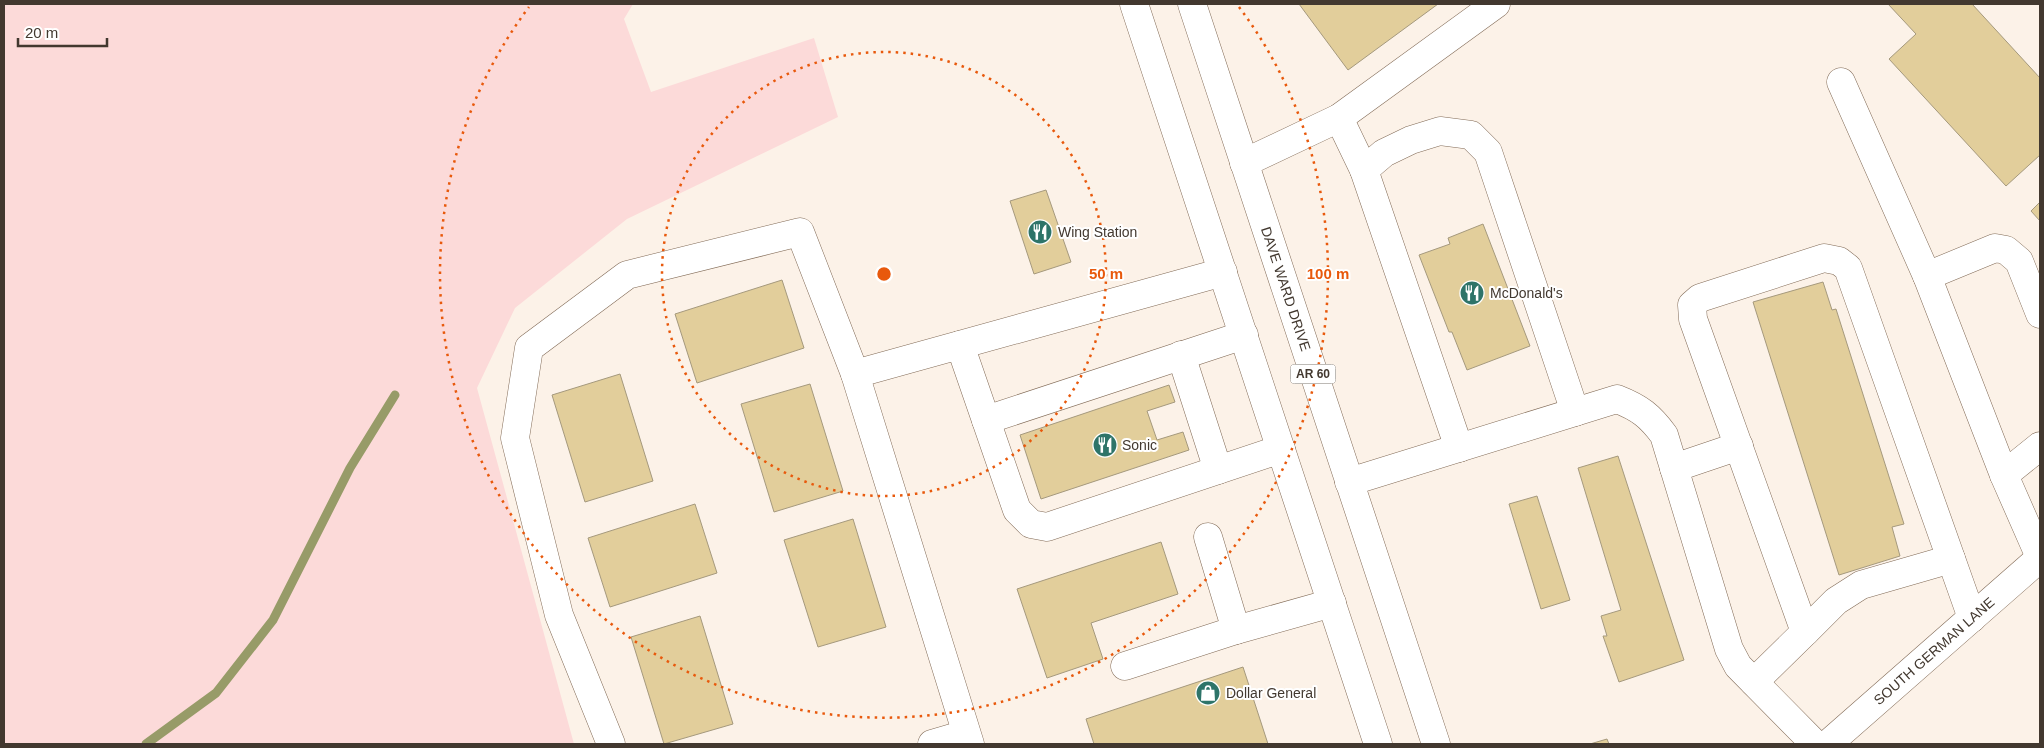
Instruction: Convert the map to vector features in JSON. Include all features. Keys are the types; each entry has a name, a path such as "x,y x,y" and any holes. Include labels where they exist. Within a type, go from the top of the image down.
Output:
{"main road":[{"path":"1134,4 1378,744"},
{"name":"DAVE WARD DRIVE","path":"1192,4 1436,744"},
{"path":"1244,162 1339,118 1496,4"},
{"path":"1841,82 1927,276 2004,475 2040,557"},
{"path":"1339,118 1364,170 1459,448"},
{"path":"1364,170 1384,154 1412,140 1440,132 1471,136 1488,152 1575,412"},
{"path":"610,744 559,614 515,438 529,348 627,275 800,232 855,374 968,739 932,744"},
{"path":"1927,276 1995,248 2006,250 2020,261 2040,314"},
{"path":"1805,632 1693,320 1692,305 1700,298 1824,258 1839,261 1848,268 1972,618"},
{"path":"855,374 1223,272"},
{"path":"986,420 1244,335"},
{"path":"960,345 1017,510 1031,524 1047,527 1281,449"},
{"path":"1181,355 1218,470"},
{"path":"1349,482 1617,399 1636,407 1652,419 1664,435 1729,649 1738,666 1815,744"},
{"path":"1674,468 1739,446"},
{"path":"2004,475 2040,446"},
{"path":"1208,537 1236,630"},
{"name":"SOUTH GERMAN LANE","path":"1828,744 2040,557"},
{"path":"1754,682 1836,601 1861,585 1951,559"},
{"path":"1125,666 1236,630 1332,603"}],"shaded area":[{"path":"4,4 633,4 624,19 651,92 814,38 838,117 627,219 515,308 477,388 574,744 4,744"}],"building":[{"path":"1299,4 1438,4 1348,70"},
{"path":"1888,4 1972,4 2040,78 2040,155 2006,186 1889,59 1916,34"},
{"name":"Wing Station","path":"1046,190 1071,262 1034,274 1010,201"},
{"path":"2040,202 2040,221 2031,211"},
{"name":"McDonald's","path":"1483,224 1530,346 1467,370 1452,332 1449,332 1419,255 1450,244 1448,238"},
{"path":"782,280 804,348 697,383 675,314"},
{"path":"1823,282 1832,310 1836,309 1904,524 1892,527 1900,556 1839,575 1753,302"},
{"path":"620,374 653,481 585,502 552,395"},
{"path":"810,384 843,491 774,512 741,404"},
{"name":"Sonic","path":"1169,385 1175,402 1147,411 1157,440 1183,432 1189,450 1041,499 1020,435"},
{"path":"1618,456 1684,660 1619,682 1603,636 1607,636 1601,616 1621,610 1578,468"},
{"path":"1537,496 1570,600 1541,609 1509,504"},
{"path":"695,504 717,573 610,607 588,538"},
{"path":"853,519 886,627 818,647 784,540"},
{"path":"1161,542 1178,594 1091,623 1103,659 1047,678 1017,589"},
{"path":"700,616 733,724 664,744 631,637"},
{"name":"Dollar General","path":"1243,667 1268,744 1094,744 1086,719"},
{"path":"1607,739 1609,744 1590,744"}],"waterway":[{"path":"146,744 216,693 273,620 350,468 395,395"}],"place":[{"name":"Wing Station","path":"1040,232"},
{"name":"McDonald's","path":"1472,293"},
{"name":"Sonic","path":"1105,445"},
{"name":"Dollar General","path":"1208,693"}]}
